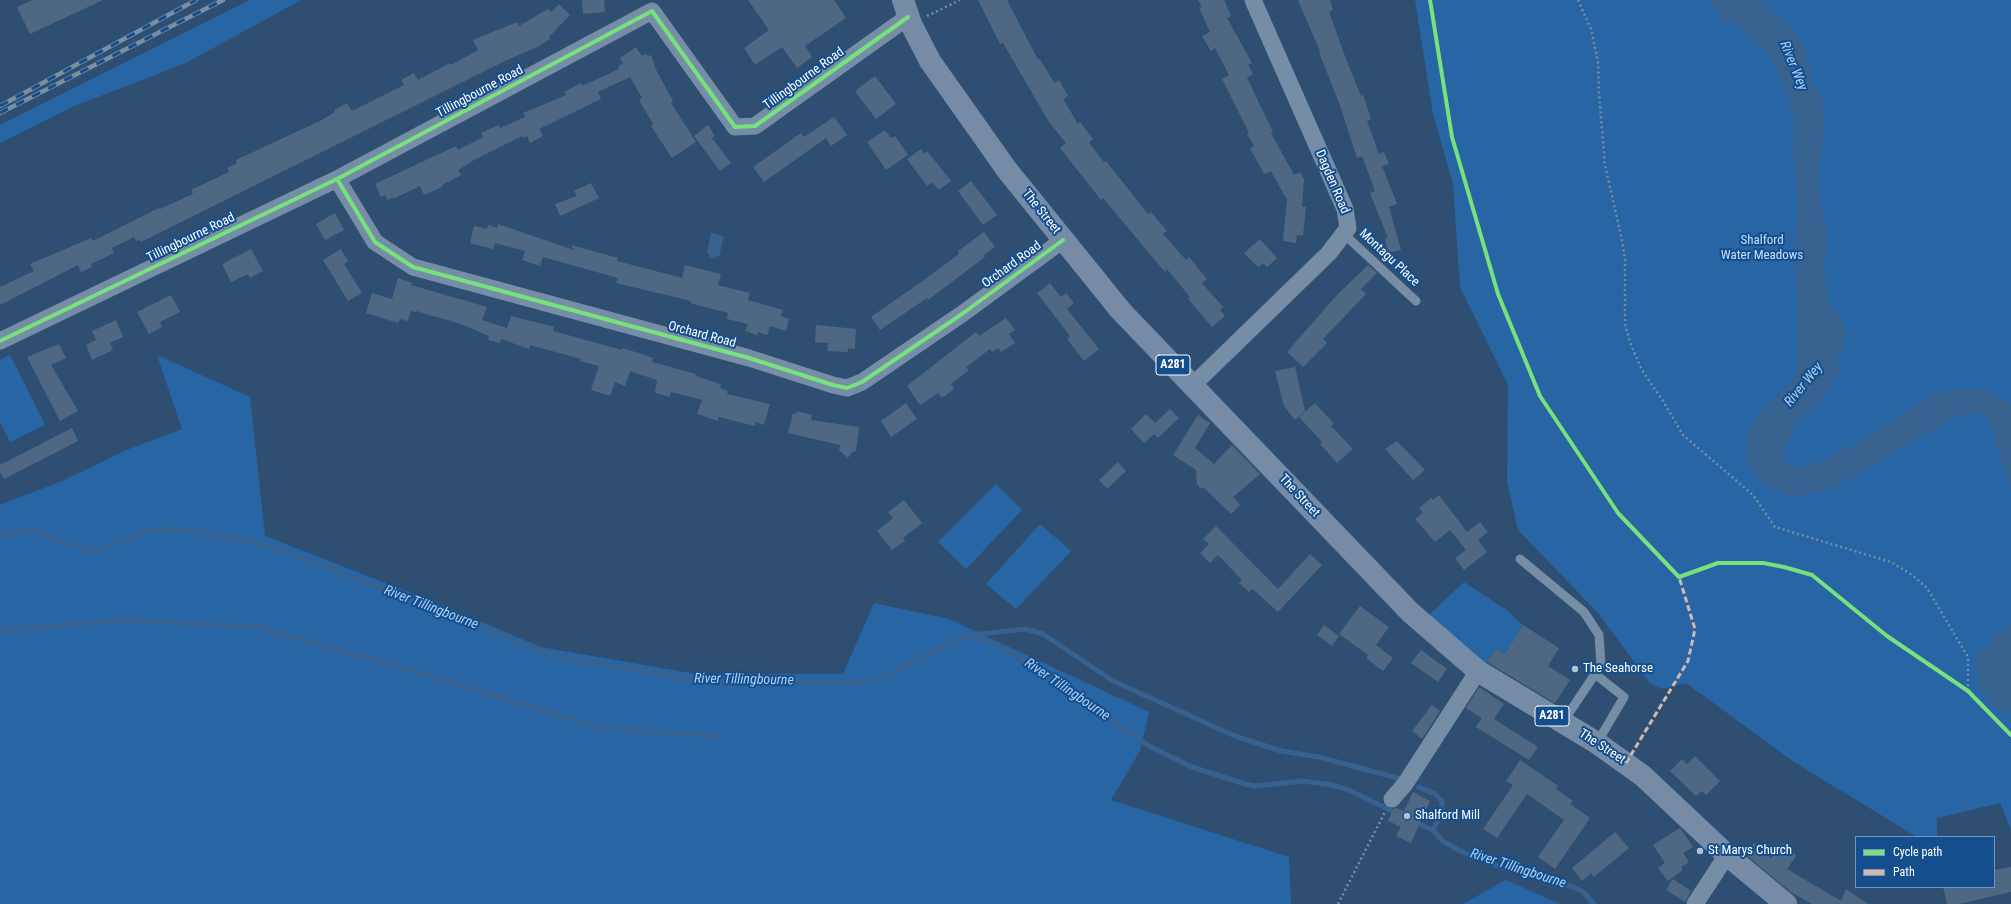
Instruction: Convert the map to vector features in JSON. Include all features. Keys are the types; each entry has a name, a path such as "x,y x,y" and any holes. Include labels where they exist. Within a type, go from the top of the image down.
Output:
{"main road":[{"name":"The Street","path":"908,14 930,61 1007,170 1121,311 1410,612 1478,671 1597,743 1643,776 1684,817 1786,904"}],"street":[{"name":"Dagden Road","path":"1253,0 1345,209 1348,228 1344,235"},
{"name":"Tillingbourne Road","path":"0,341 337,179 648,5 736,127 755,126 908,14"},
{"name":"Orchard Road","path":"337,179 375,242 412,267 749,358 833,385 847,388 862,382 956,318 1063,240"},
{"path":"1193,385 1329,253 1344,235"},
{"path":"1392,799 1405,784 1478,671"},
{"path":"1695,904 1727,855"}],"lane":[{"name":"Montagu Place","path":"1344,235 1416,301"},
{"path":"1520,559 1584,612 1599,635 1601,665 1563,722"},
{"path":"1595,674 1624,697 1597,743"}],"path":[{"path":"908,14 960,0"},
{"path":"1578,0 1590,29 1598,62 1605,165 1622,240 1624,260 1625,324 1631,345 1642,370 1663,401 1683,435 1752,496 1775,527 1891,562 1912,575 1927,588 1968,657 1968,691"},
{"path":"1679,576 1718,563 1762,563"},
{"path":"1338,904 1382,819"}],"green space":[{"path":"250,0 301,0 186,63 72,107 0,143 0,125"},
{"name":"Shalford Water Meadows","path":"1415,0 2011,0 2011,830 2000,803 1937,818 1937,836 1915,836 1794,762 1686,683 1661,689 1649,682 1598,613 1518,530 1507,481 1508,385 1460,287 1453,184 1433,114"},
{"path":"10,355 45,425 10,442 0,422 0,360"},
{"path":"157,355 250,397 265,536 424,598 541,647 696,674 843,674 874,603 949,619 1149,712 1140,751 1111,800 1289,857 1291,904 0,904 0,505 62,481 129,449 182,429"},
{"path":"996,484 1022,510 966,569 938,542"},
{"path":"1040,524 1071,551 1016,609 986,584"},
{"path":"1464,582 1508,611 1523,625 1505,654 1496,649 1484,664 1429,615"},
{"path":"1506,880 1560,904 1463,904"}],"water":[{"name":"River Wey","path":"1709,0 1761,0 1796,32 1807,53 1812,84 1822,97 1825,121 1817,180 1821,208 1826,225 1827,244 1824,268 1828,298 1847,332 1846,339 1842,343 1844,350 1837,355 1840,371 1816,408 1798,419 1782,457 1789,465 1803,468 1857,443 1903,412 1938,393 1968,387 1992,393 2011,405 2011,487 1988,421 1981,413 1972,412 1949,420 1834,488 1793,497 1762,484 1745,458 1747,434 1758,415 1796,376 1798,354 1795,243 1798,205 1793,160 1794,117 1784,85 1768,55 1740,27 1722,19"},
{"path":"711,233 724,236 719,257 715,256 715,259 709,257 710,254 707,253"},
{"path":"2011,624 2011,713 1999,710 1986,699 1978,680 1976,661 1985,646"}],"building":[{"path":"33,0 103,0 30,34 17,7"},
{"path":"582,0 604,0 605,12 583,14"},
{"path":"748,0 834,0 846,18 805,46 812,57 797,68 782,47 755,65 744,48 769,30"},
{"path":"978,0 1007,0 1038,60 1040,59 1054,83 1059,80 1068,96 1063,99 1078,124 1080,122 1093,139 1089,143 1104,162 1106,161 1148,214 1151,212 1167,231 1163,234 1186,260 1189,257 1207,279 1202,283 1223,307 1220,310 1225,316 1212,327 1188,299 1190,297 1167,269 1165,272 1103,198 1101,200 1060,148 1066,143 1049,122 1003,43 1000,44"},
{"path":"1198,0 1224,0 1231,16 1227,18 1252,63 1248,65 1253,74 1247,78 1273,132 1271,133 1294,175 1300,172 1304,179 1302,207 1306,207 1303,236 1297,235 1296,243 1283,241 1287,200 1271,171 1264,174 1250,148 1254,146 1247,134 1249,133 1222,79 1229,75 1215,48 1211,51 1202,36 1210,32 1199,8 1202,7"},
{"path":"1298,0 1330,0 1333,10 1329,12 1361,96 1363,95 1371,119 1367,121 1379,154 1384,152 1389,164 1382,166 1397,204 1389,207 1401,250 1388,253 1385,238 1388,238 1370,193 1375,191 1362,156 1357,158 1339,103 1319,52 1320,51"},
{"path":"559,4 570,15 549,37 550,39 539,46 507,60 141,242 140,240 136,241 134,237 112,248 114,253 91,264 92,267 81,272 78,265 0,305 0,287 34,271 30,264 91,238 93,241 159,208 160,209 193,194 191,190 229,172 227,168 237,163 236,160 322,120 335,112 334,110 347,103 352,111 404,85 401,80 414,73 418,80 450,63 451,65 478,50 473,40 517,22 519,26 548,9 551,12"},
{"path":"636,47 642,56 646,54 648,56 651,55 654,66 673,101 671,103 696,142 672,158 651,126 653,124 639,100 642,98 630,77 598,92 601,99 539,129 543,136 530,143 527,136 523,138 522,136 474,160 458,170 461,175 442,185 442,187 424,195 420,186 393,199 393,197 388,200 385,195 381,197 375,184 456,146 458,150 483,137 481,133 499,125 500,128 525,117 523,113 566,95 564,92 581,83 582,86 619,69 618,67 623,63 620,58"},
{"path":"875,76 896,104 876,119 855,91"},
{"path":"834,117 847,135 831,146 826,138 764,182 753,167 801,133 804,137"},
{"path":"708,125 715,136 712,138 731,163 720,171 694,136"},
{"path":"885,130 891,138 895,136 908,155 886,170 867,142"},
{"path":"921,149 924,154 927,151 951,181 939,190 932,182 927,186 907,159"},
{"path":"971,181 997,215 983,225 958,191"},
{"path":"591,183 599,198 560,216 555,204 577,196 574,191"},
{"path":"335,213 344,230 325,240 316,224"},
{"path":"498,224 574,250 571,245 618,258 617,261 682,278 685,265 721,274 718,285 750,293 748,300 783,310 781,316 789,319 786,331 770,326 767,335 758,332 757,335 745,331 748,324 727,319 728,313 690,303 691,301 616,283 618,278 543,257 540,266 522,260 525,251 495,243 493,249 470,243 474,226 487,229 488,225 497,228"},
{"path":"984,232 995,247 984,255 985,257 928,300 927,298 880,330 871,317 959,254 958,251"},
{"path":"1260,239 1277,258 1267,267 1263,263 1258,267 1244,253"},
{"path":"251,249 263,271 250,278 248,274 231,282 222,264"},
{"path":"341,249 348,261 344,264 362,293 348,301 323,260"},
{"path":"1368,265 1377,273 1361,289 1366,294 1323,339 1327,343 1303,367 1287,352 1337,295"},
{"path":"398,278 412,283 411,285 487,307 482,320 507,328 511,316 554,327 553,331 622,350 623,348 653,358 652,362 696,374 695,376 721,384 720,388 728,391 727,394 770,404 764,425 755,422 755,426 719,417 718,421 697,414 702,400 671,392 670,397 655,393 657,380 630,371 625,386 615,382 610,396 591,390 599,366 580,361 581,359 530,345 529,349 501,339 500,343 488,340 489,336 461,324 416,311 411,311 408,321 400,319 398,323 366,313 372,293 392,299"},
{"path":"1050,283 1061,297 1066,293 1074,303 1067,309 1099,349 1084,361 1067,339 1070,336 1037,293"},
{"path":"171,295 180,312 160,322 162,327 149,334 137,312"},
{"path":"1006,318 1015,330 1009,334 1015,343 1001,352 998,348 992,352 990,349 966,367 969,370 951,384 954,389 942,398 938,393 920,405 907,386 976,332 979,336"},
{"path":"116,320 123,337 110,343 113,350 92,360 86,345 96,340 92,331"},
{"path":"816,325 856,329 855,349 848,348 848,352 827,351 828,343 815,342"},
{"path":"59,344 66,358 51,365 78,411 60,421 27,357"},
{"path":"1295,367 1305,411 1295,420 1284,406 1275,371"},
{"path":"906,403 917,419 891,437 881,421"},
{"path":"1315,403 1334,424 1331,426 1353,449 1337,463 1320,444 1322,442 1299,417"},
{"path":"1170,409 1179,418 1158,438 1154,434 1144,443 1131,429 1146,414 1155,423"},
{"path":"797,411 812,415 811,420 859,427 856,451 852,452 848,458 839,450 840,445 788,433 793,413 796,414"},
{"path":"1198,415 1210,423 1195,448 1214,464 1232,445 1260,474 1233,497 1240,505 1231,514 1204,488 1200,488 1197,484 1196,470 1173,455"},
{"path":"72,428 78,441 4,479 0,472 0,465"},
{"path":"1397,441 1425,470 1413,480 1385,449"},
{"path":"1118,462 1126,471 1107,489 1099,480"},
{"path":"1439,495 1467,532 1480,522 1488,532 1478,540 1487,552 1464,570 1455,558 1466,550 1450,530 1435,542 1415,519 1423,513 1419,508 1431,498 1433,500"},
{"path":"904,500 922,523 903,538 905,541 892,550 877,531 893,518 888,512"},
{"path":"1216,526 1278,589 1310,554 1322,565 1278,612 1255,591 1252,589 1249,592 1239,583 1242,580 1218,555 1210,563 1200,553 1209,544 1203,539"},
{"path":"1360,606 1389,627 1376,645 1393,658 1383,671 1366,658 1368,655 1339,634"},
{"path":"1324,625 1339,636 1332,646 1317,635"},
{"path":"1523,625 1559,648 1548,666 1570,680 1555,703 1487,662 1496,649 1505,654"},
{"path":"1421,650 1447,669 1438,682 1411,663"},
{"path":"1479,687 1504,704 1494,719 1538,747 1529,760 1476,727 1482,718 1466,708"},
{"path":"1432,705 1440,711 1422,739 1412,731"},
{"path":"1695,756 1720,781 1706,795 1702,791 1696,796 1670,771 1682,759 1687,764"},
{"path":"1520,760 1558,786 1556,789 1573,801 1570,804 1590,818 1555,869 1538,857 1564,820 1527,794 1497,838 1483,829 1513,785 1506,781"},
{"name":"Shalford Mill","path":"1413,792 1430,801 1411,843 1396,836 1401,827 1388,821 1393,809 1396,808 1404,811"},
{"path":"1680,828 1693,847 1683,853 1689,862 1681,867 1683,870 1668,881 1658,868 1665,863 1653,845"},
{"path":"1615,832 1629,848 1594,877 1591,873 1582,881 1572,868"},
{"path":"1754,843 1771,858 1784,843 1796,856 1787,869 1841,901 1846,889 1868,904 1812,904 1792,893 1746,855"},
{"path":"2011,867 2011,892 1959,904 1947,904 1943,888 1995,888 1995,870"},
{"path":"1673,879 1691,891 1685,902 1666,890"}],"waterway":[{"name":"River Tillingbourne","path":"0,536 20,531 35,531 87,551 96,551 148,530 176,529 243,540 287,552 521,644 562,658 707,682 752,684 868,682 885,676 960,638 966,636 982,639 1002,648 1053,677 1132,735 1149,746 1192,767 1245,784 1257,786 1302,781 1332,785 1349,790 1392,811"},
{"path":"0,631 121,620 258,627 434,677 600,728 717,736"},
{"path":"971,635 1026,629 1043,634 1113,681 1235,736 1281,751 1319,757 1401,779"},
{"path":"1419,787 1435,794 1442,801 1442,812 1433,830"},
{"name":"River Tillingbourne","path":"1419,824 1433,830 1443,841 1458,850 1497,866 1570,886 1582,891 1594,904"}],"railway":[{"path":"0,106 196,0"},
{"path":"0,113 223,0"}],"marked path":[{"path":"1626,763 1688,661 1695,629 1679,577 1676,574"}],"cycle path":[{"path":"1430,0 1452,137 1498,294 1540,396 1618,513 1679,577 1718,563 1763,563 1812,575 1887,636 1968,691 2011,735"},
{"path":"0,341 337,179 652,11 735,127 755,126 908,17"},
{"path":"337,179 375,242 413,267 749,358 833,385 847,388 862,382 962,314 1063,240"}],"place":[{"name":"The Seahorse","path":"1575,669"},
{"name":"Shalford Mill","path":"1407,816"},
{"name":"St Marys Church","path":"1700,851"}]}
